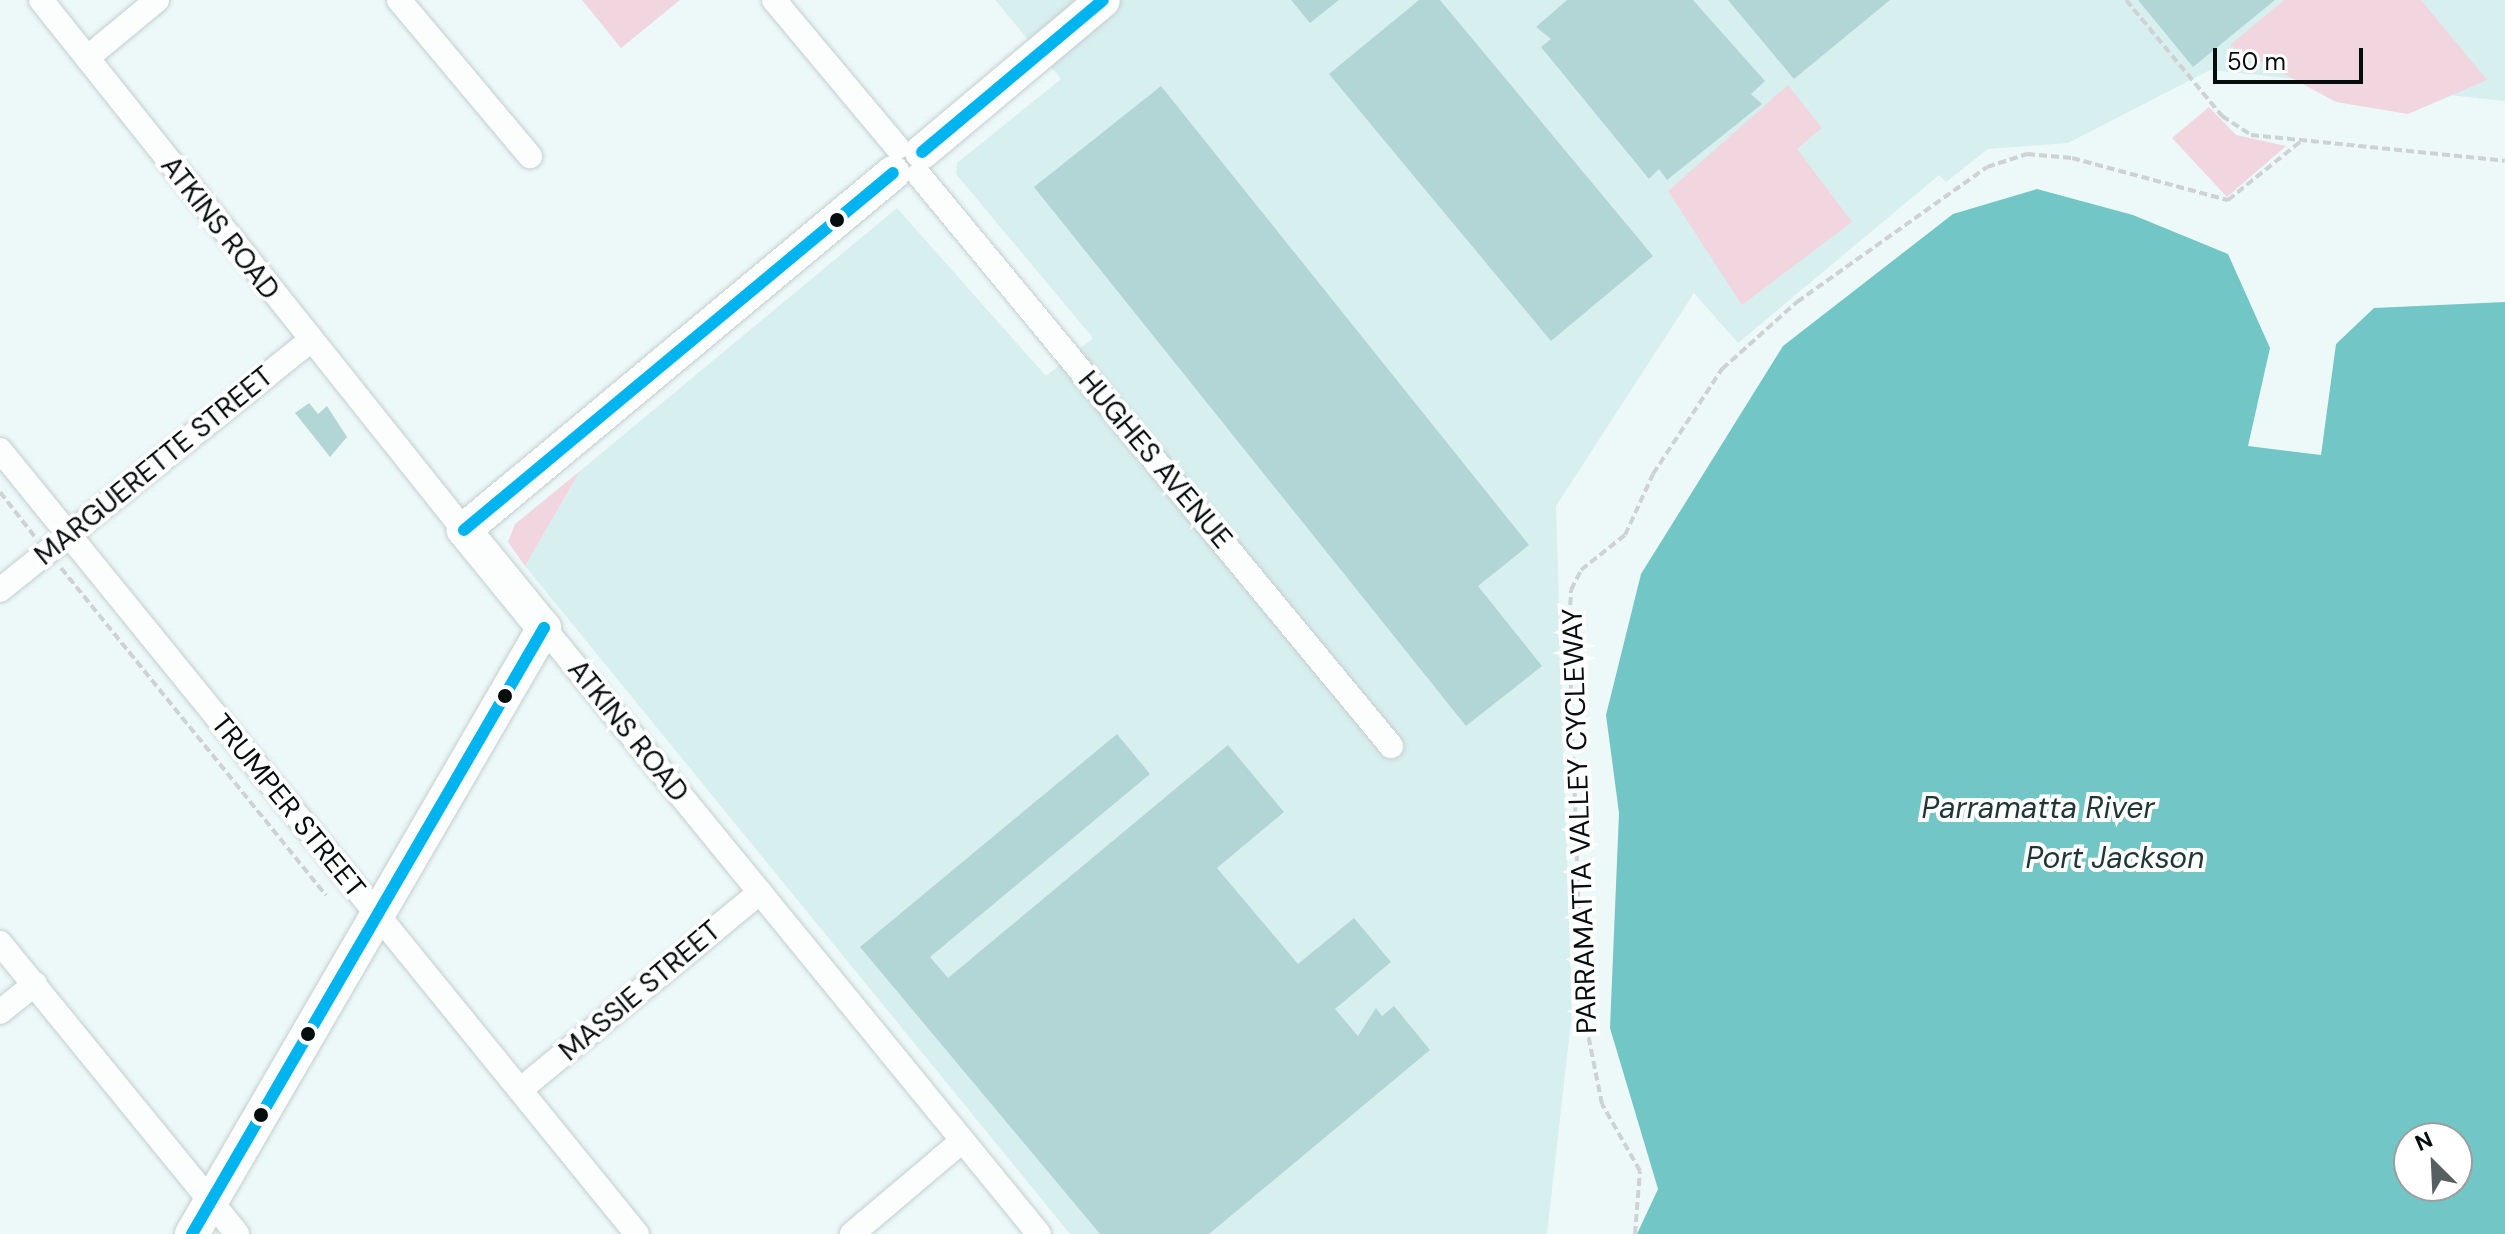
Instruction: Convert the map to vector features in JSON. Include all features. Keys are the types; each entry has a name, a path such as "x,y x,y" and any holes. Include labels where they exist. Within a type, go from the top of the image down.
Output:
{"street":[{"name":"ATKINS ROAD","path":"41,0 309,342 1039,1234"},
{"path":"87,58 157,0"},
{"path":"399,0 530,156"},
{"name":"HUGHES AVENUE","path":"774,0 1391,746"},
{"path":"464,530 1103,0"},
{"name":"MARGUERETTE STREET","path":"0,590 309,342"},
{"name":"TRUMPER STREET","path":"0,450 637,1234"},
{"path":"192,1234 375,912 544,628"},
{"name":"MASSIE STREET","path":"520,1090 760,892"},
{"path":"0,943 237,1234"},
{"path":"0,1012 35,984"},
{"path":"852,1234 962,1141"}],"path":[{"path":"2126,0 2238,129 2301,141 2505,161"},
{"name":"PARRAMATTA VALLEY CYCLEWAY","path":"1635,1234 1640,1171 1602,1104 1590,1058 1578,938 1571,590 1581,570 1625,535 1694,408 1753,338 1958,184 2027,154 2096,164 2228,200 2301,141"},
{"path":"0,492 35,537"},
{"path":"60,567 326,895"}],"shaded area":[{"path":"582,0 680,0 621,48"},
{"path":"995,0 2505,0 2505,101 2210,70 2068,143 1988,149 1946,182 1939,175 1738,343 1694,293 1556,506 1572,1012 1547,1234 1070,1234 525,566 580,471 897,208 1046,376 1093,338 956,174 957,163 1061,79"},
{"path":"2284,0 2421,0 2487,80 2408,114 2336,102 2230,45"},
{"path":"1788,85 1822,128 1797,149 1852,222 1742,305 1668,191"},
{"path":"2209,107 2236,135 2286,146 2227,197 2172,138"},
{"path":"580,471 525,566 508,542 515,524"}],"water":[{"name":"Port Jackson","path":"2037,189 2133,215 2228,254 2270,348 2248,446 2321,455 2336,344 2374,308 2505,302 2505,1234 1637,1234 1658,1189 1610,1028 1619,813 1606,715 1641,574 1783,346 1953,214"}],"building":[{"path":"1291,0 1339,0 1310,23"},
{"path":"1419,0 1440,0 1653,256 1551,341 1329,74"},
{"path":"1567,0 1693,0 1765,81 1751,94 1762,104 1667,180 1659,169 1649,179 1541,47 1551,39 1536,27"},
{"path":"1728,0 1890,0 1794,79"},
{"path":"2138,0 2275,0 2193,67"},
{"path":"1161,86 1529,545 1478,586 1542,666 1466,726 1034,187"},
{"path":"309,403 318,414 327,406 347,437 330,457 295,413"},
{"path":"1117,734 1150,774 930,957 948,978 1228,745 1284,812 1217,868 1298,964 1354,918 1391,962 1335,1009 1358,1036 1376,1008 1382,1016 1394,1006 1430,1050 1209,1234 1100,1234 860,947"}],"transit line":[{"path":"922,152 1103,0"},
{"path":"464,530 893,173"},
{"path":"192,1234 544,628"}],"water label":[{"name":"Parramatta River","path":"2038,808"}]}
